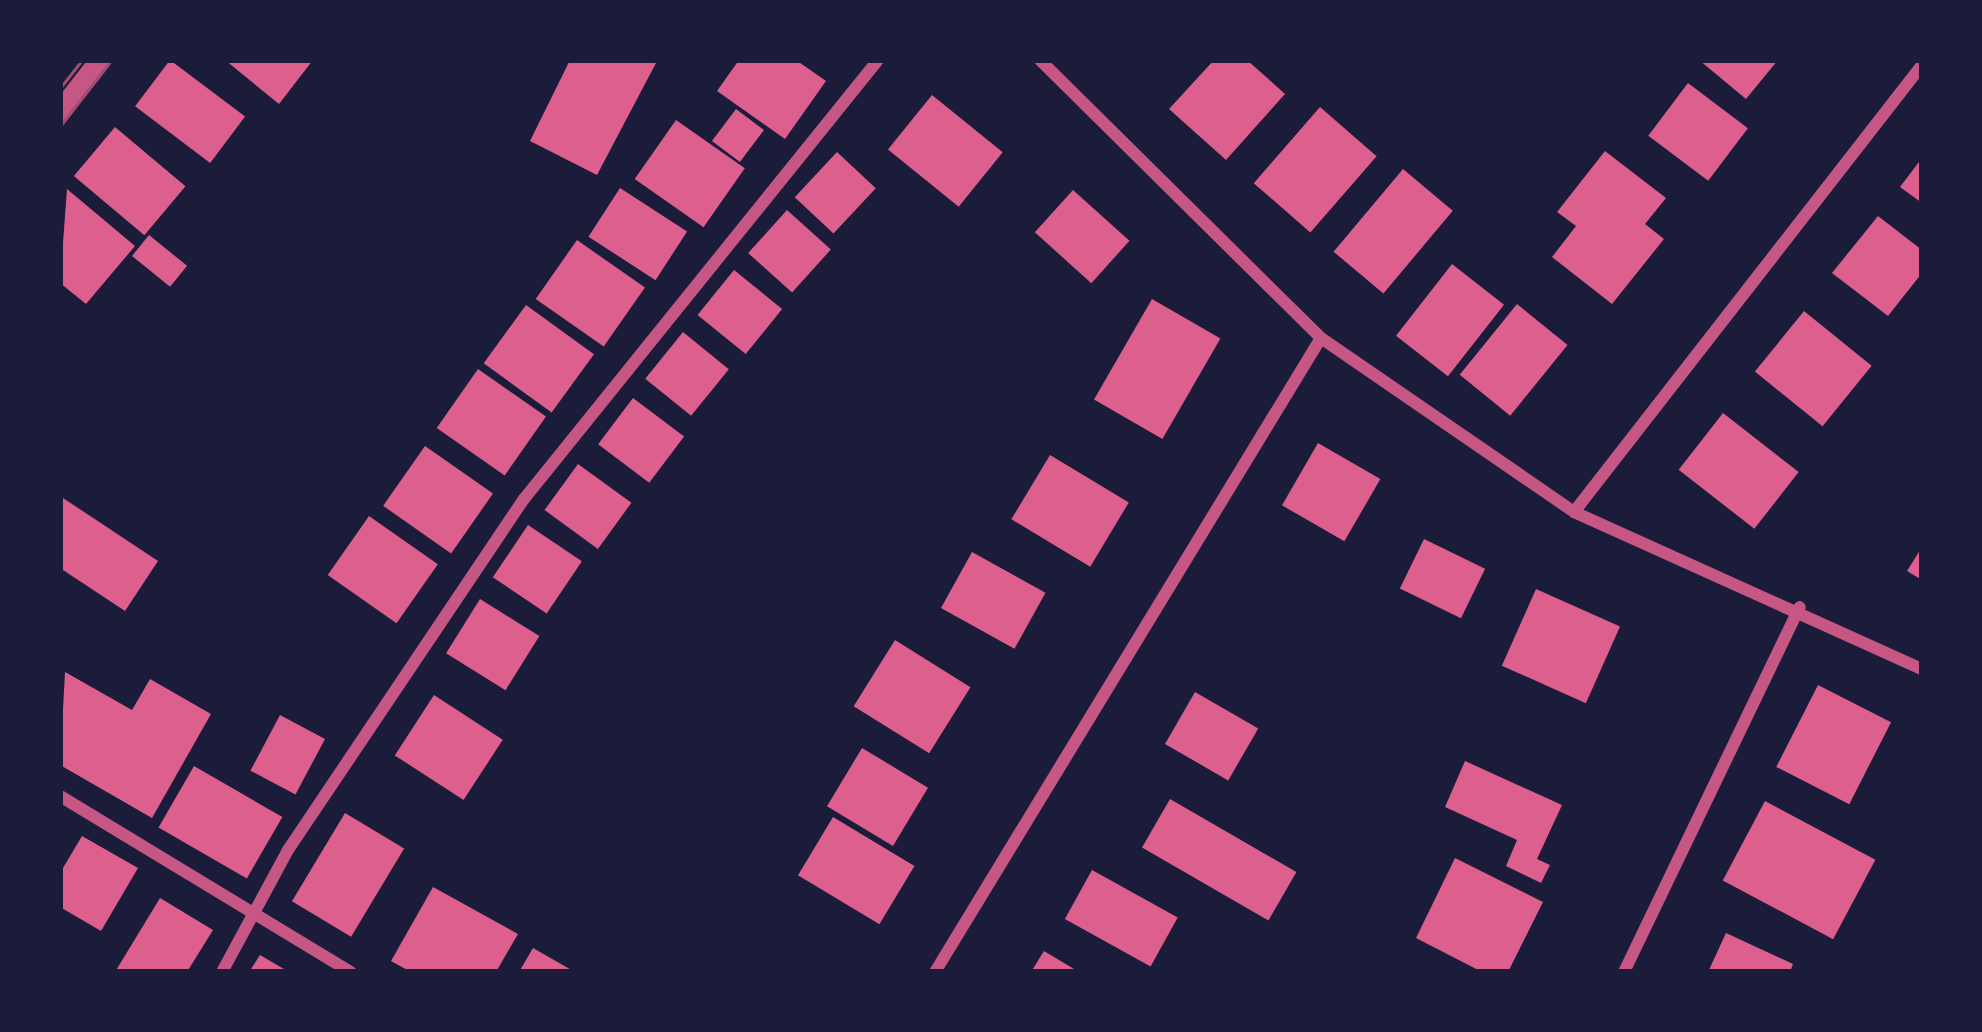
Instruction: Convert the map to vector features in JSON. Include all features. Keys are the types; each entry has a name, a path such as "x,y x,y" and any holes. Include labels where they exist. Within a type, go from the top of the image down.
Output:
{"street":[{"path":"60,111 100,60"},
{"path":"222,972 524,499 878,60"},
{"path":"1040,60 1322,338 1574,512 1800,607 1922,669"},
{"path":"1574,512 1922,65"},
{"path":"935,972 1322,338"},
{"path":"1624,972 1800,607"},
{"path":"60,796 351,972"}],"building":[{"path":"170,60 245,117 210,163 135,106"},
{"path":"225,60 313,60 279,104"},
{"path":"570,60 656,63 597,175 530,141"},
{"path":"739,60 796,60 826,81 785,139 717,91"},
{"path":"1214,60 1247,60 1285,94 1226,160 1169,109"},
{"path":"1699,60 1778,60 1746,99"},
{"path":"1688,83 1748,128 1708,181 1648,136"},
{"path":"932,95 1003,152 959,207 888,149"},
{"path":"1320,107 1377,156 1310,232 1254,183"},
{"path":"736,109 764,130 740,162 712,141"},
{"path":"676,120 745,168 704,227 635,179"},
{"path":"115,127 185,186 144,235 74,176"},
{"path":"1605,151 1666,198 1645,224 1664,239 1612,304 1552,257 1576,226 1557,212"},
{"path":"837,152 876,188 833,233 795,197"},
{"path":"1922,158 1922,203 1900,187"},
{"path":"1403,169 1453,211 1383,294 1334,252"},
{"path":"620,188 687,232 656,280 588,237"},
{"path":"67,189 135,246 86,304 60,283"},
{"path":"1073,190 1129,241 1091,283 1035,232"},
{"path":"787,210 831,249 792,293 748,253"},
{"path":"1878,216 1922,250 1922,273 1888,316 1832,273"},
{"path":"149,235 187,266 170,287 132,256"},
{"path":"577,240 645,288 604,347 536,299"},
{"path":"1452,264 1504,305 1448,376 1396,336"},
{"path":"734,270 782,309 746,354 697,315"},
{"path":"1152,299 1220,338 1162,439 1094,399"},
{"path":"1517,304 1568,345 1510,416 1460,375"},
{"path":"526,305 594,354 552,413 484,363"},
{"path":"1804,311 1872,366 1823,426 1755,372"},
{"path":"683,332 729,369 691,416 645,379"},
{"path":"478,369 546,417 505,476 437,428"},
{"path":"633,398 684,437 649,483 598,444"},
{"path":"1723,413 1799,472 1754,529 1679,470"},
{"path":"1318,443 1380,479 1344,541 1282,505"},
{"path":"425,446 493,494 451,553 383,506"},
{"path":"1050,455 1129,502 1090,567 1011,519"},
{"path":"578,464 631,503 598,549 544,510"},
{"path":"60,496 158,561 125,611 60,568"},
{"path":"369,516 438,564 397,623 328,575"},
{"path":"528,525 582,561 547,614 493,577"},
{"path":"1424,539 1485,569 1461,618 1400,588"},
{"path":"1922,547 1922,580 1907,571"},
{"path":"972,552 1045,593 1014,649 941,608"},
{"path":"1536,589 1620,626 1586,703 1502,666"},
{"path":"480,599 539,636 505,690 446,653"},
{"path":"895,640 970,687 929,753 854,706"},
{"path":"65,672 132,710 150,679 211,714 152,818 60,765"},
{"path":"1818,685 1891,722 1849,804 1776,767"},
{"path":"1195,692 1258,729 1228,780 1165,744"},
{"path":"434,695 503,740 464,800 395,755"},
{"path":"280,715 325,739 295,795 250,771"},
{"path":"862,748 928,788 893,846 827,806"},
{"path":"1465,761 1562,805 1537,859 1550,865 1541,883 1506,866 1517,840 1445,807"},
{"path":"194,766 282,817 247,878 158,827"},
{"path":"1170,799 1296,872 1268,920 1142,847"},
{"path":"1765,801 1875,860 1833,939 1723,880"},
{"path":"345,813 404,849 351,937 292,901"},
{"path":"833,817 914,866 879,924 798,875"},
{"path":"82,836 138,868 101,931 60,907 60,873"},
{"path":"1455,858 1543,902 1508,972 1482,972 1416,938"},
{"path":"1092,870 1178,918 1151,966 1065,919"},
{"path":"433,887 518,934 496,972 411,972 391,961"},
{"path":"160,898 213,930 187,972 115,972"},
{"path":"1726,933 1793,964 1790,972 1708,972"},
{"path":"533,948 575,972 519,972"},
{"path":"1044,951 1079,972 1031,972"},
{"path":"260,955 289,972 249,972"}],"tram line":[{"path":"60,88 82,60"},
{"path":"60,126 111,60"}]}
